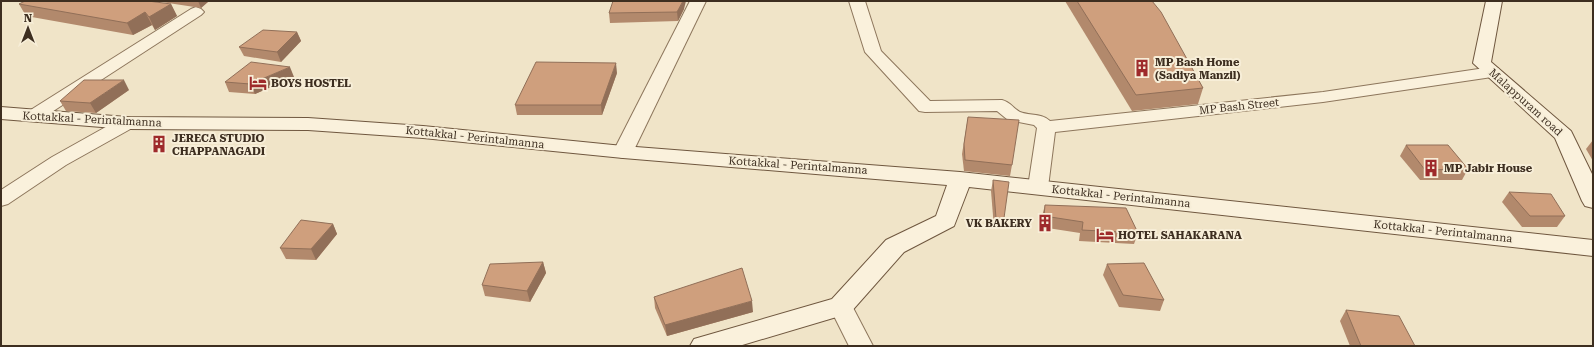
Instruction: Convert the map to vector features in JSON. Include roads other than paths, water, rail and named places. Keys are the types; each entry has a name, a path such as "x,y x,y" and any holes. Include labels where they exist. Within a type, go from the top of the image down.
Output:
{"main road":[{"name":"Malappuram road","path":"1494,1 1482,63 1564,135 1593,201"},
{"name":"Kottakkal - Perintalmanna","path":"1,113 127,123 308,124 422,132 623,152 960,179 1593,248"},
{"path":"704,346 841,306 895,246 946,221 960,179"}],"street":[{"path":"623,152 698,1"},
{"path":"857,1 873,52 925,107 1002,105 1014,116 1040,121 1046,127 1038,187"},
{"path":"35,116 196,12 174,9"},
{"name":"MP Bash Street","path":"1046,127 1323,97 1492,72"},
{"path":"1,199 59,161 127,123"},
{"path":"841,306 861,346"}],"place":[{"name":"MP Bash Home (Sadiya Manzil)","path":"1142,68"},
{"name":"BOYS HOSTEL","path":"258,83"},
{"name":"JERECA STUDIO CHAPPANAGADI","path":"159,144"},
{"name":"MP Jabir House","path":"1431,168"},
{"name":"VK BAKERY","path":"1045,223"},
{"name":"HOTEL SAHAKARANA","path":"1105,235"}]}
